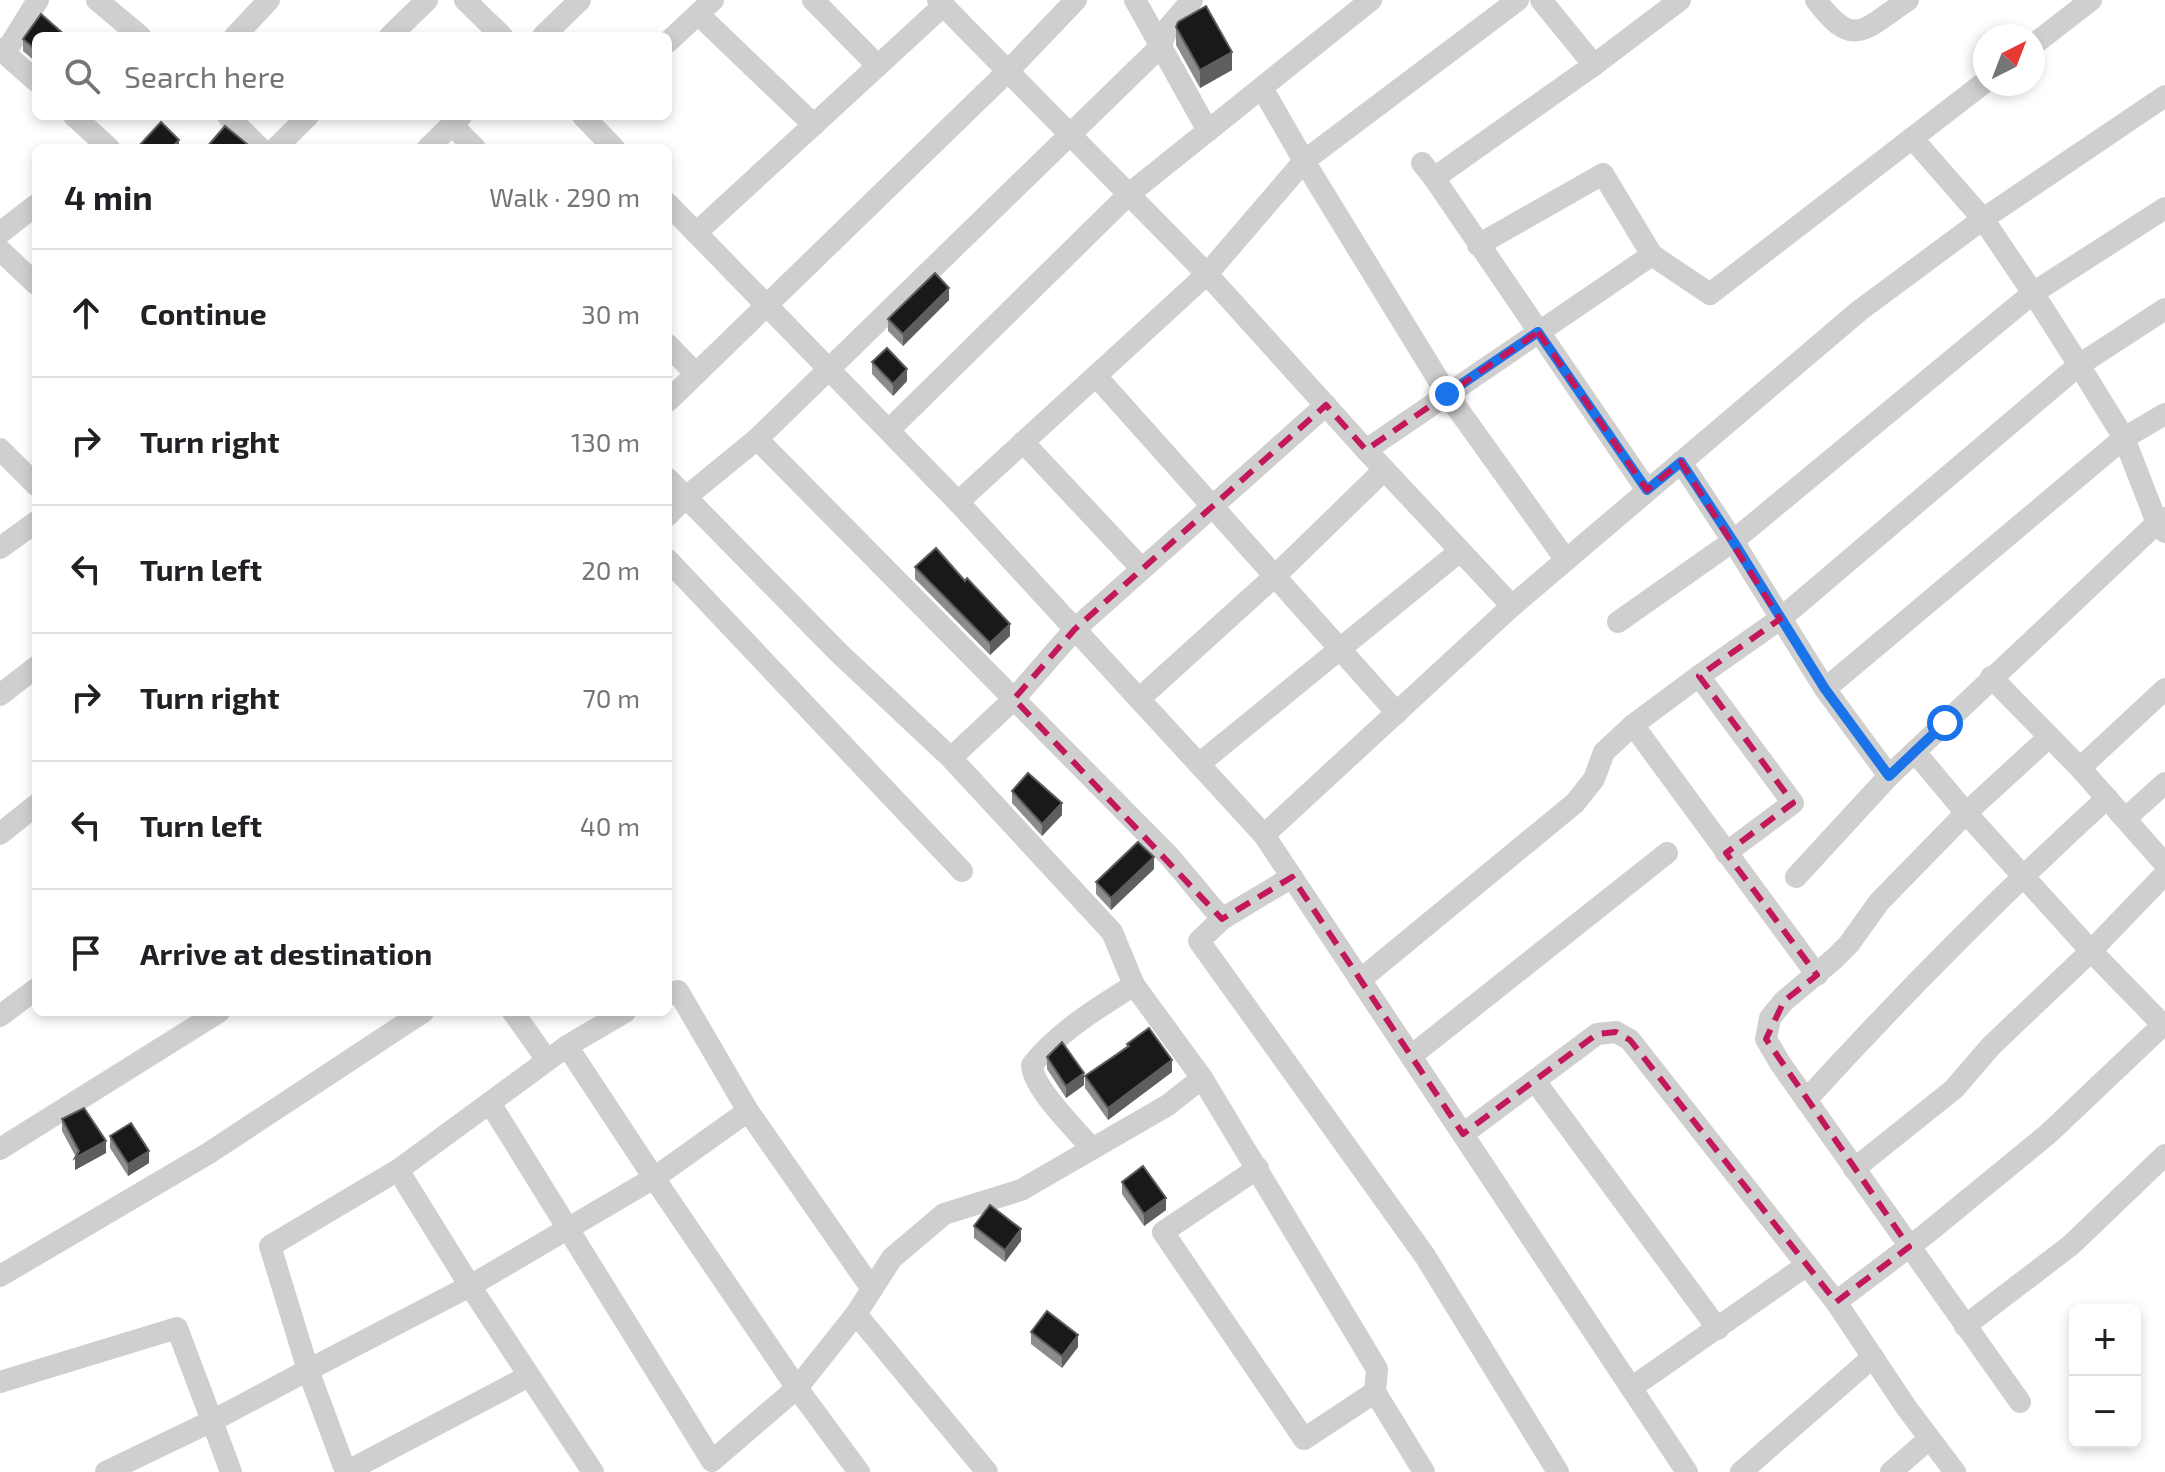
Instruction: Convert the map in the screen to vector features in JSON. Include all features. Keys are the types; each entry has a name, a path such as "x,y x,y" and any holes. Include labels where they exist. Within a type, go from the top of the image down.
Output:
{"street":[{"path":"32,77 2,51 38,0"},
{"path":"97,0 135,32"},
{"path":"239,32 269,0"},
{"path":"394,32 427,0"},
{"path":"465,0 498,32"},
{"path":"547,32 580,0"},
{"path":"813,0 878,66"},
{"path":"1135,0 1208,131"},
{"path":"672,511 757,439 1071,135 1160,47 1168,28 1192,0"},
{"path":"889,430 1129,194 1371,0"},
{"path":"958,502 1207,274 1304,161 1518,0"},
{"path":"1541,0 1594,65"},
{"path":"1647,490 1428,171 1594,65 1680,0"},
{"path":"1816,0 1845,31 1861,31 1908,0"},
{"path":"2045,36 2091,0"},
{"path":"696,233 878,66 941,3 1207,274 1512,606"},
{"path":"672,397 1008,71 1068,3"},
{"path":"672,38 705,7 814,125"},
{"path":"1262,88 1447,394 1566,560"},
{"path":"1478,245 1603,174 1652,255 1710,294 1973,91"},
{"path":"1264,835 1512,606 1859,311 1983,219 2165,96"},
{"path":"78,120 105,144"},
{"path":"232,120 256,144"},
{"path":"280,144 304,120"},
{"path":"432,144 456,120 472,144"},
{"path":"589,120 610,144"},
{"path":"1796,877 1889,776 1991,677 2162,524 2124,438 2033,293 1983,219 1912,138"},
{"path":"0,233 32,208"},
{"path":"672,208 958,502 1264,835 1687,1472"},
{"path":"1618,622 1733,541 2033,293 2165,208"},
{"path":"0,250 32,280"},
{"path":"1366,450 1652,255"},
{"path":"1360,980 1575,803 1594,779 1604,752 1633,725 1780,619 2079,365 2165,309"},
{"path":"672,349 696,374"},
{"path":"1096,376 1397,713"},
{"path":"951,758 1014,699 1075,629 1326,405"},
{"path":"1825,689 2124,438 2165,414"},
{"path":"757,439 1170,857 1222,919"},
{"path":"1023,442 1142,569"},
{"path":"0,449 32,481"},
{"path":"1681,462 1825,689 1889,776"},
{"path":"1139,699 1275,576 1384,470"},
{"path":"672,483 839,653 951,758 1112,932 1134,985 1202,1078 1377,1369 1375,1392 1424,1472"},
{"path":"0,548 32,525"},
{"path":"1199,764 1460,551"},
{"path":"672,564 962,871"},
{"path":"0,695 32,670"},
{"path":"1699,676 1793,803 1726,853"},
{"path":"1991,677 2080,768 2165,864"},
{"path":"2080,768 2165,689"},
{"path":"1633,725 1817,975"},
{"path":"2020,1402 1854,1169 1766,1039 1770,1018 1784,1001 1849,944 1879,902 1966,813 2049,737"},
{"path":"1836,1302 2048,1134 2164,1025 2091,951 1915,752"},
{"path":"2126,818 2165,783"},
{"path":"1806,1100 2024,874 2107,798"},
{"path":"0,834 32,808"},
{"path":"1411,1056 1667,853"},
{"path":"1854,1169 1954,1089 1991,1046 2091,951 2165,874"},
{"path":"1292,877 1222,919 1199,941 1425,1256 1558,1472"},
{"path":"1092,1149 1041,1088 1032,1065 1056,1039 1134,985"},
{"path":"672,993 678,991 748,1111 872,1289"},
{"path":"0,1016 32,992"},
{"path":"0,1149 213,1016"},
{"path":"0,1276 209,1153 417,1016"},
{"path":"516,1016 547,1060"},
{"path":"529,1376 346,1472 308,1370 270,1246 398,1170 567,1046 618,1016"},
{"path":"1463,1134 1597,1034 1616,1032 1630,1040 1836,1302 1955,1472"},
{"path":"567,1046 797,1388 847,1468"},
{"path":"490,1103 705,1467 797,1388 856,1314 892,1258 944,1214 1021,1190 1168,1105 1202,1078"},
{"path":"1535,1081 1718,1329"},
{"path":"106,1472 212,1421 470,1286 654,1178 748,1111"},
{"path":"1965,1326 2071,1245 2165,1155"},
{"path":"1258,1168 1163,1232 1304,1439 1375,1392"},
{"path":"398,1170 470,1286 593,1472"},
{"path":"1631,1388 1807,1265"},
{"path":"856,1314 987,1472"},
{"path":"0,1382 177,1328 231,1472"},
{"path":"1741,1472 1873,1357"},
{"path":"1891,1472 1929,1439"}],"highlighted area":[{"path":"1538,332 1647,490 1681,462 1780,619 1699,676 1793,803 1726,853 1817,975 1784,1001 1766,1039 1909,1247 1836,1302 1630,1040 1616,1032 1597,1034 1463,1134 1292,877 1222,919 1014,699 1075,629 1326,405 1366,450"}],"building":[{"path":"1206,6 1232,52 1200,70 1176,27 1178,22"},
{"path":"41,14 61,32 32,32 32,47 23,39"},
{"path":"161,122 179,140 175,144 141,144"},
{"path":"225,126 247,144 209,144"},
{"path":"935,273 949,288 903,334 888,319"},
{"path":"887,348 907,369 893,384 872,362"},
{"path":"936,548 1010,624 990,643 915,567"},
{"path":"1028,773 1062,803 1042,824 1012,791"},
{"path":"1138,842 1154,857 1111,898 1096,882"},
{"path":"1149,1028 1172,1060 1108,1108 1085,1076"},
{"path":"1062,1042 1084,1073 1066,1086 1047,1057"},
{"path":"84,1108 106,1141 75,1158 79,1151 62,1119"},
{"path":"131,1123 149,1151 128,1164 110,1136"},
{"path":"1143,1166 1166,1198 1144,1214 1122,1182"},
{"path":"990,1205 1021,1229 1005,1250 974,1226"},
{"path":"1047,1311 1078,1335 1062,1356 1031,1332"}],"route":[{"path":"1447,394 1538,332 1647,490 1681,462 1825,689 1889,776 1945,723"}]}
